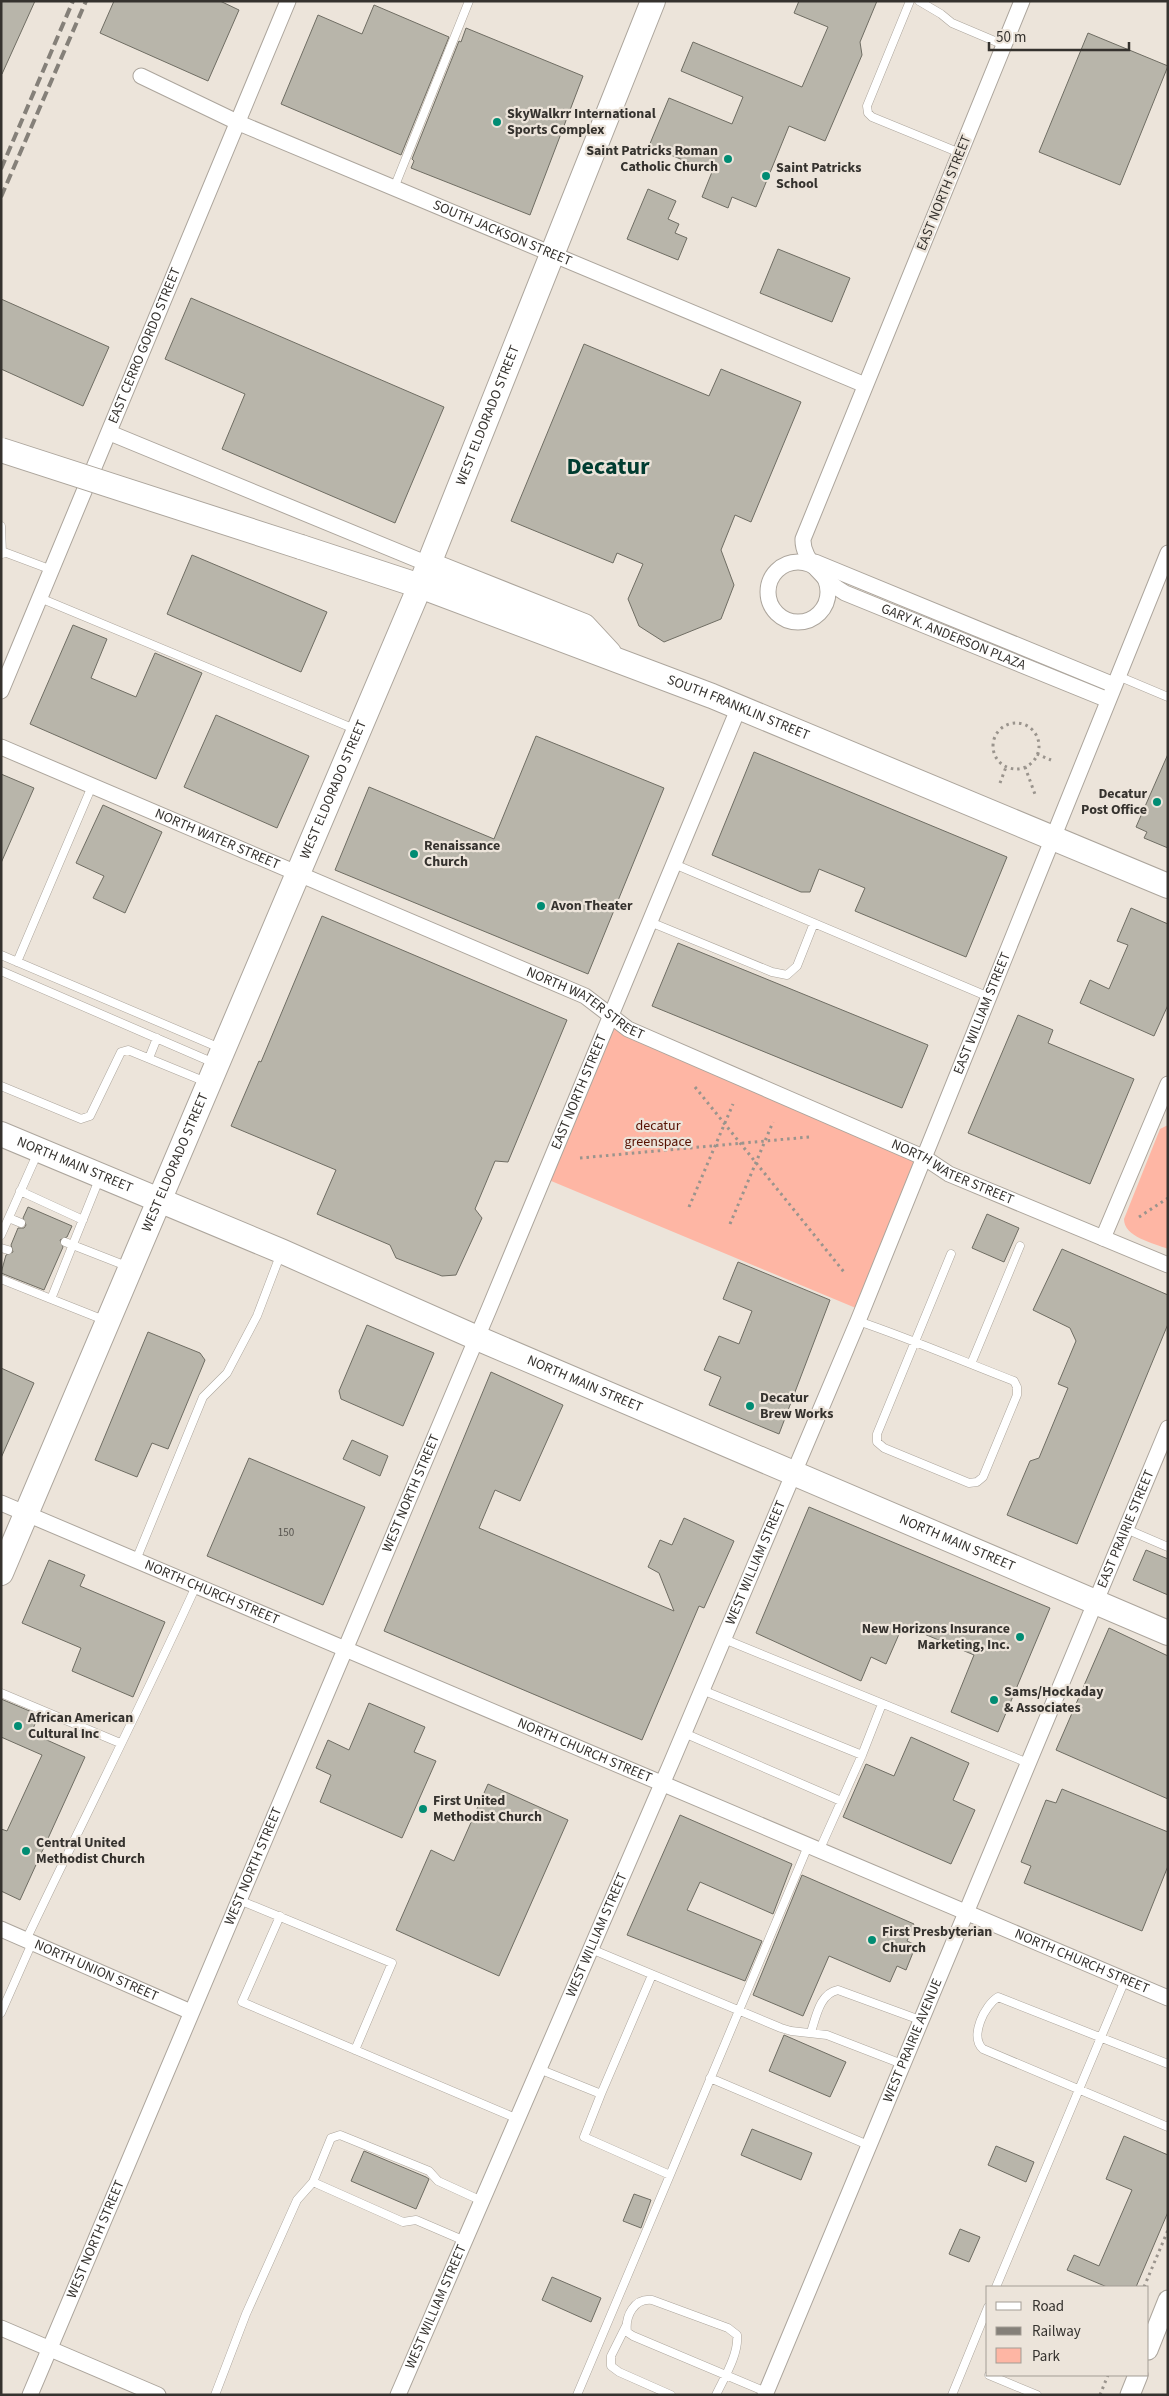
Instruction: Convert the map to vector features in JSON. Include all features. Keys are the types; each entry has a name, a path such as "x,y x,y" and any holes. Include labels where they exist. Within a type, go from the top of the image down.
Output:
{"main road":[{"name":"WEST ELDORADO STREET","path":"1,1573 420,586 653,1"},
{"name":"SOUTH FRANKLIN STREET","path":"1,450 420,586 614,658 739,707 1168,886"},
{"path":"428,564 584,626 614,658"},
{"name":"NORTH MAIN STREET","path":"1,1134 281,1251 477,1338 1168,1633"}],"street":[{"name":"EAST CERRO GORDO STREET","path":"1,691 239,123 288,1"},
{"name":"EAST NORTH STREET","path":"865,385 1022,1"},
{"name":"SOUTH JACKSON STREET","path":"141,76 239,123 865,385"},
{"path":"782,568 792,563 814,564 827,584 828,594 825,605 815,617 805,621 794,622 779,615 770,601 770,585 782,568 795,554 803,539 865,385"},
{"path":"110,433 428,564"},
{"name":"GARY K. ANDERSON PLAZA","path":"803,539 803,545 814,564 836,588 857,599 1108,700"},
{"name":"EAST WILLIAM STREET","path":"794,1474 925,1158 1116,680 1162,582 1168,553"},
{"name":"GARY K. ANDERSON PLAZA","path":"814,564 1116,680"},
{"name":"EAST NORTH STREET","path":"477,1338 739,707"},
{"name":"NORTH WATER STREET","path":"1,747 586,996 628,1029 925,1158 948,1174 1168,1265"},
{"path":"1103,1238 1168,1084"},
{"name":"WEST NORTH STREET","path":"30,2395 477,1338"},
{"name":"EAST PRAIRIE STREET","path":"1095,1603 1168,1428"},
{"name":"WEST WILLIAM STREET","path":"398,2395 794,1474"},
{"name":"NORTH CHURCH STREET","path":"1,1504 1168,1998"},
{"name":"WEST PRAIRIE AVENUE","path":"766,2394 964,1913 1095,1603"},
{"name":"NORTH UNION STREET","path":"1,1929 191,2012"},
{"path":"1149,2349 1163,2328 1168,2300"},
{"path":"1,2328 158,2395"},
{"path":"1130,2395 1138,2376"}],"lane":[{"path":"394,188 468,1"},
{"path":"910,1 867,106 868,113 882,121 960,153"},
{"path":"919,1 942,14 952,23 1004,45"},
{"path":"1,526 2,554 52,570"},
{"path":"40,598 359,731"},
{"path":"1116,680 1168,697"},
{"path":"17,962 92,786"},
{"path":"674,864 989,997"},
{"path":"650,922 772,972 787,975 797,966 814,923"},
{"path":"1,956 17,962 217,1066"},
{"path":"1,971 217,1066"},
{"path":"149,1058 157,1038"},
{"path":"1,1086 80,1119 90,1116 121,1052 128,1050 149,1058 217,1066"},
{"path":"1,1234 39,1150"},
{"path":"51,1299 62,1273 69,1244 83,1220 100,1175"},
{"path":"20,1191 83,1220"},
{"path":"9,1218 21,1223"},
{"path":"69,1244 131,1267"},
{"path":"971,1364 1020,1246"},
{"path":"136,1560 204,1396 227,1373 257,1316 281,1251"},
{"path":"858,1322 914,1342 1014,1381 1017,1387 1016,1395 983,1477 977,1482 969,1483 884,1448 877,1442 876,1434 914,1342 951,1254"},
{"path":"53,1269 62,1273"},
{"path":"1,1279 108,1322"},
{"path":"1126,1529 1168,1547"},
{"path":"1,2013 29,1941 120,1743 151,1685 196,1586"},
{"path":"724,1639 1028,1763"},
{"path":"702,1690 862,1755"},
{"path":"1,1693 120,1743"},
{"path":"577,2395 738,2010 814,1849 841,1801 882,1704"},
{"path":"684,1733 841,1801"},
{"path":"239,1900 392,1963 355,2050"},
{"path":"280,1916 242,2002 518,2119"},
{"path":"591,1949 791,2031 827,2035 902,2064"},
{"path":"652,1975 584,2137 670,2176"},
{"path":"996,2286 1124,1980"},
{"path":"811,2032 826,1996 831,1991 838,1990 920,2020"},
{"path":"1168,2064 998,1997 991,2001 976,2036 977,2044 983,2049 1168,2127"},
{"path":"539,2070 602,2094"},
{"path":"710,2078 868,2144"},
{"path":"215,2395 246,2314 284,2227 297,2200 313,2182 331,2138 340,2136 429,2171 438,2181 482,2201"},
{"path":"313,2182 403,2222 416,2220 465,2241"},
{"path":"671,2395 619,2372 611,2366 610,2356 626,2326 635,2303 642,2299 652,2300 728,2328 737,2335 738,2343 716,2395"},
{"path":"952,2395 986,2312"},
{"path":"626,2326 627,2332 633,2336 766,2394"},
{"path":"992,2376 1037,2395"}],"path":[{"path":"1018,723 1031,729 1038,742 1037,754 1033,761 1025,766 1015,768 1006,766 996,758 993,745 995,736 1004,726 1018,723"},
{"path":"1037,754 1051,760"},
{"path":"1000,783 1006,766"},
{"path":"1025,766 1036,797"},
{"path":"695,1087 755,1164 844,1272"},
{"path":"689,1206 733,1104"},
{"path":"730,1224 773,1122"},
{"path":"580,1158 809,1137"},
{"path":"1139,1217 1168,1198"},
{"path":"1144,2286 1168,2230"},
{"path":"1100,2395 1108,2376"}],"green space":[{"name":"decatur greenspace","path":"611,1016 925,1158 863,1311 544,1178"},
{"path":"1168,1125 1168,1249 1147,1242 1134,1235 1125,1225 1124,1219 1160,1129"}],"building":[{"path":"1,1 35,1 2,74 1,74"},
{"path":"114,1 220,1 239,10 208,81 100,33"},
{"path":"799,1 877,1 860,42 862,55 825,141 789,126 756,207 732,197 728,208 702,197 712,172 649,146 669,98 732,124 743,97 681,71 693,42 802,87 828,27 794,13"},
{"path":"374,5 449,37 401,155 281,104 318,15 362,34"},
{"name":"SkyWalkrr International Sports Complex","path":"466,28 583,76 530,215 411,168 414,161 412,159 459,41 461,42"},
{"path":"1088,33 1168,66 1120,185 1039,152"},
{"path":"648,189 676,201 668,219 679,224 675,233 687,238 678,260 627,239"},
{"path":"778,249 850,278 832,322 760,293"},
{"path":"191,298 444,407 395,523 222,449 245,394 165,359"},
{"path":"1,299 109,347 83,406 1,369"},
{"path":"584,344 709,396 721,369 801,402 751,522 735,515 721,550 734,585 721,619 664,642 639,626 628,599 643,564 617,553 613,563 511,521"},
{"path":"192,555 327,612 301,672 167,614"},
{"path":"73,625 107,639 91,678 136,697 155,653 202,673 156,779 30,724"},
{"path":"216,715 309,756 277,828 184,787"},
{"path":"536,736 664,788 588,974 335,870 369,787 494,839"},
{"path":"754,752 1007,857 966,957 855,911 865,888 819,869 810,892 801,892 712,855"},
{"name":"Decatur Post Office","path":"1168,754 1168,848 1144,838 1147,832 1136,827"},
{"path":"1,774 34,788 1,863"},
{"path":"103,805 162,832 125,913 93,898 104,876 76,863"},
{"path":"1131,908 1168,924 1168,1005 1154,1036 1080,1003 1090,980 1109,989 1128,945 1117,941"},
{"path":"322,916 567,1020 508,1162 495,1161 475,1209 482,1218 456,1275 442,1276 396,1258 390,1245 317,1214 336,1170 231,1126 259,1061 261,1062"},
{"path":"678,943 928,1045 902,1108 652,1006"},
{"path":"1018,1015 1053,1030 1048,1043 1134,1079 1090,1184 968,1133"},
{"path":"28,1207 72,1226 67,1237 60,1240 63,1247 44,1290 1,1273 6,1255 13,1252 11,1245 18,1228 24,1228 26,1225 23,1218"},
{"path":"987,1214 1019,1228 1004,1262 972,1248"},
{"path":"1062,1249 1168,1295 1168,1324 1077,1544 1007,1515 1030,1461 1039,1458 1068,1388 1058,1384 1076,1341 1070,1328 1033,1310"},
{"path":"738,1262 830,1300 779,1434 709,1405 721,1377 704,1370 719,1336 739,1344 752,1311 723,1299"},
{"path":"367,1325 434,1353 403,1426 341,1399 339,1391"},
{"path":"148,1332 200,1353 205,1360 168,1449 152,1443 137,1477 95,1460"},
{"path":"1,1368 34,1383 1,1458"},
{"path":"491,1372 563,1405 520,1501 495,1490 479,1528 674,1611 659,1573 648,1567 660,1540 672,1545 684,1518 734,1541 704,1608 699,1606 642,1740 384,1631"},
{"path":"352,1440 388,1456 380,1476 343,1459"},
{"path":"249,1458 365,1507 323,1605 207,1556"},
{"path":"809,1507 1050,1608 998,1732 951,1712 974,1655 903,1625 886,1664 871,1657 861,1681 756,1633"},
{"path":"1146,1550 1168,1559 1168,1595 1133,1580"},
{"path":"49,1560 85,1575 80,1586 165,1622 133,1697 72,1671 81,1648 22,1623"},
{"path":"1109,1628 1168,1656 1168,1799 1056,1750"},
{"path":"1,1699 39,1715 31,1733 85,1757 20,1900 1,1891 1,1829 7,1831 42,1755 1,1737"},
{"path":"369,1703 425,1727 414,1752 436,1761 402,1838 320,1802 331,1775 316,1768 328,1740 349,1750"},
{"path":"911,1737 969,1763 953,1800 975,1810 951,1864 843,1817 866,1764 894,1776"},
{"path":"488,1784 568,1820 499,1976 396,1930 431,1850 454,1861"},
{"path":"1062,1789 1168,1832 1168,1866 1142,1931 1024,1883 1031,1866 1021,1862 1046,1800 1056,1803"},
{"path":"680,1815 792,1864 773,1914 700,1882 687,1910 762,1941 745,1981 627,1935"},
{"path":"802,1875 914,1924 907,1941 916,1945 906,1970 897,1966 890,1982 829,1956 803,2016 753,1995"},
{"path":"784,2035 846,2062 830,2097 769,2071"},
{"path":"752,2129 812,2153 801,2180 741,2155"},
{"path":"1124,2136 1168,2155 1168,2212 1136,2286 1105,2286 1067,2270 1074,2255 1099,2266 1132,2190 1106,2179"},
{"path":"996,2146 1034,2162 1026,2182 988,2165"},
{"path":"364,2151 429,2179 416,2209 351,2181"},
{"path":"634,2194 651,2200 641,2228 623,2221"},
{"path":"960,2229 980,2237 969,2262 949,2254"},
{"path":"552,2277 601,2298 591,2322 542,2300"}],"railway":[{"path":"1,169 73,1"},
{"path":"1,197 86,1"}],"place":[{"name":"SkyWalkrr International Sports Complex","path":"497,122"},
{"name":"Saint Patricks Roman Catholic Church","path":"728,159"},
{"name":"Saint Patricks School","path":"766,176"},
{"name":"Decatur Post Office","path":"1157,802"},
{"name":"Renaissance Church","path":"414,854"},
{"name":"Avon Theater","path":"541,906"},
{"name":"Decatur Brew Works","path":"750,1406"},
{"name":"New Horizons Insurance Marketing, Inc.","path":"1020,1637"},
{"name":"Sams/Hockaday & Associates","path":"994,1700"},
{"name":"African American Cultural Inc","path":"18,1726"},
{"name":"First United Methodist Church","path":"423,1809"},
{"name":"Central United Methodist Church","path":"26,1851"},
{"name":"First Presbyterian Church","path":"872,1940"}],"district":[{"name":"Decatur","path":"608,466"}]}
